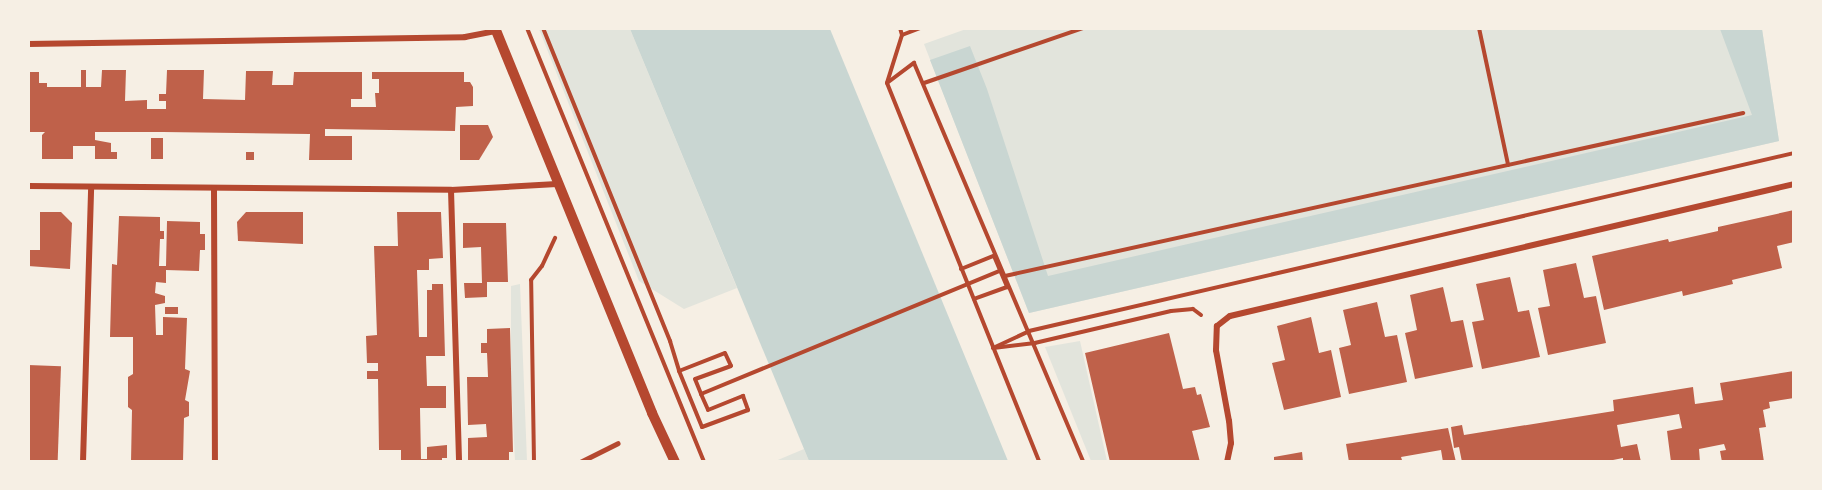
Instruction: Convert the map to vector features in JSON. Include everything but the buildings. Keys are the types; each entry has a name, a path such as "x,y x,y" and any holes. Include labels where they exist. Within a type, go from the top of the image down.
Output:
{"street":[{"path":"28,44 465,38 496,30 557,184 575,220 652,412 675,462"},
{"path":"28,186 451,190 557,184"},
{"path":"1227,462 1231,442 1229,421 1216,350 1217,326 1230,316 1794,184"},
{"path":"83,462 91,187"},
{"path":"214,189 215,462"},
{"path":"451,190 459,462"},
{"path":"580,462 618,443"}],"path":[{"path":"527,28 704,462"},
{"path":"543,28 670,341 679,371 702,427 748,410 743,396 708,410 701,394 695,379 731,366 725,353 679,371"},
{"path":"900,28 902,35 886,83 1039,462"},
{"path":"902,35 920,28"},
{"path":"924,83 1083,28"},
{"path":"1479,28 1508,165"},
{"path":"886,83 914,63 1035,343 1083,462"},
{"path":"1005,276 1743,113"},
{"path":"993,348 1029,331 1794,153"},
{"path":"534,462 531,280 542,266 560,228 600,208"},
{"path":"961,269 994,256 1007,287 974,299"},
{"path":"701,394 1000,271"},
{"path":"993,348 1035,343 1171,311 1193,309 1217,326"}],"shaded area":[{"path":"969,28 1762,29 1779,141 1029,313 924,44"},
{"path":"539,29 630,29 737,288 684,309 639,281"},
{"path":"630,29 830,29 1008,461 809,461"},
{"path":"1720,29 1762,29 1779,141 1029,313 930,60 970,46 987,89 1048,276 1752,115"},
{"path":"520,284 527,461 515,461 511,376 511,286"},
{"path":"1080,341 1107,461 1091,461 1045,347"},
{"path":"804,449 809,461 773,462"}]}
